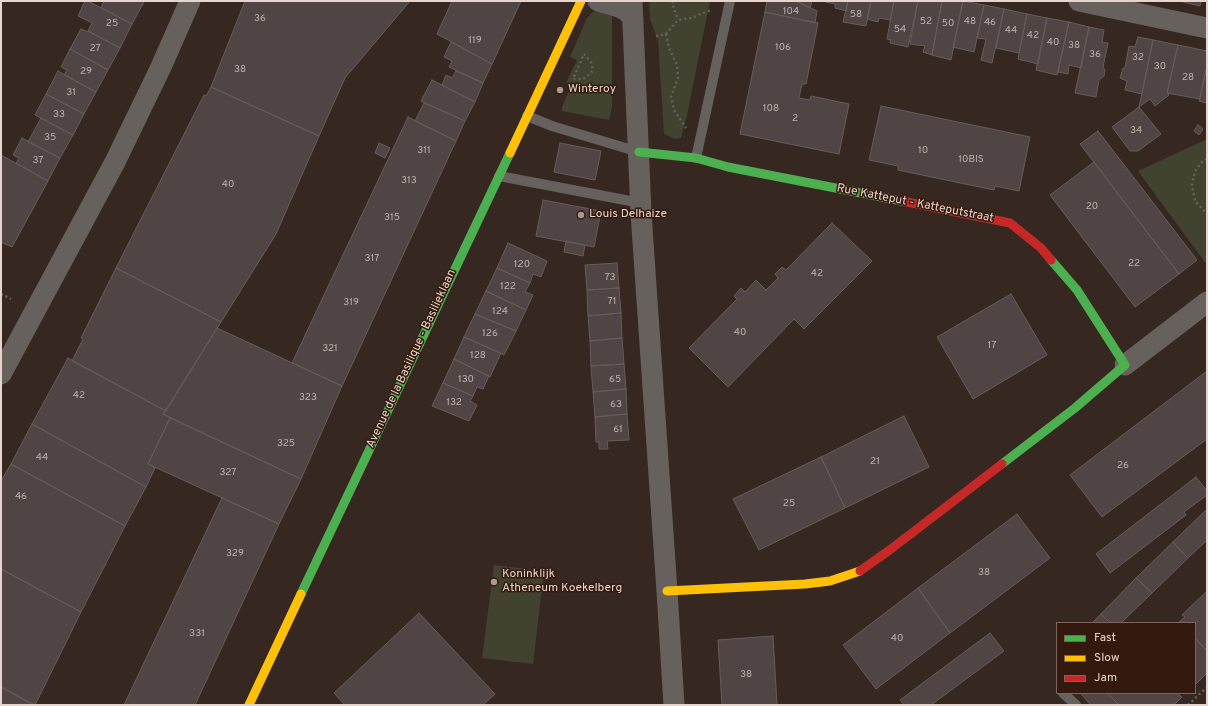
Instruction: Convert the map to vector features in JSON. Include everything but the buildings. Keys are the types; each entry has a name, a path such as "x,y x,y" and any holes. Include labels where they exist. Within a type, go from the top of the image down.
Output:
{"street":[{"path":"1,374 115,162 161,67 190,1"},
{"path":"598,1 627,11 632,10 641,203 674,705"},
{"path":"1079,1 1207,28"},
{"name":"Avenue de la Basilique - Basilieklaan","path":"249,705 527,116 583,5"},
{"name":"Rue Katteput - Katteputstraat","path":"639,152 696,158 728,167 1010,223 1041,248 1077,290 1125,365"},
{"path":"667,591 805,584 830,581 858,572 891,549 1068,413 1125,365 1207,302"}],"lane":[{"path":"696,158 730,1"},
{"path":"527,116 552,126 639,152"},
{"path":"499,176 641,203"},
{"path":"1064,694 1076,705"}],"path":[{"path":"673,1 672,3 678,20"},
{"path":"654,36 666,34 678,20 691,18 711,9"},
{"path":"666,34 669,48 677,65 678,78 671,97 674,110 684,127 690,131 702,133"},
{"path":"573,79 583,79 593,70 591,62 584,54"},
{"path":"1207,159 1202,162 1195,171 1192,185 1195,201 1207,214"},
{"path":"1,294 11,299"},
{"path":"1188,705 1207,687"}],"green space":[{"path":"649,1 710,1 681,138 675,139 664,134 658,41 650,19"},
{"path":"601,9 612,12 612,107 609,120 562,111 562,107 571,86 566,83 577,60 570,57 587,18 593,12"},
{"path":"1207,139 1207,265 1138,171"},
{"path":"494,565 544,571 533,664 482,658"}],"traffic: fast":[{"path":"639,152 696,158 728,167 902,201"},
{"path":"301,594 510,153"},
{"path":"1002,464 1075,408 1125,365 1077,290 1051,260"}],"traffic: slow":[{"path":"510,153 581,1"},
{"path":"667,591 805,584 830,581 860,571"},
{"path":"249,705 301,594"}],"traffic: jam":[{"path":"902,201 1010,223 1041,248 1051,260"},
{"path":"860,571 1002,464"}],"place":[{"name":"Winteroy","path":"560,90"},
{"name":"Louis Delhaize","path":"581,215"},
{"name":"Koninklijk Atheneum Koekelberg","path":"494,582"}]}
